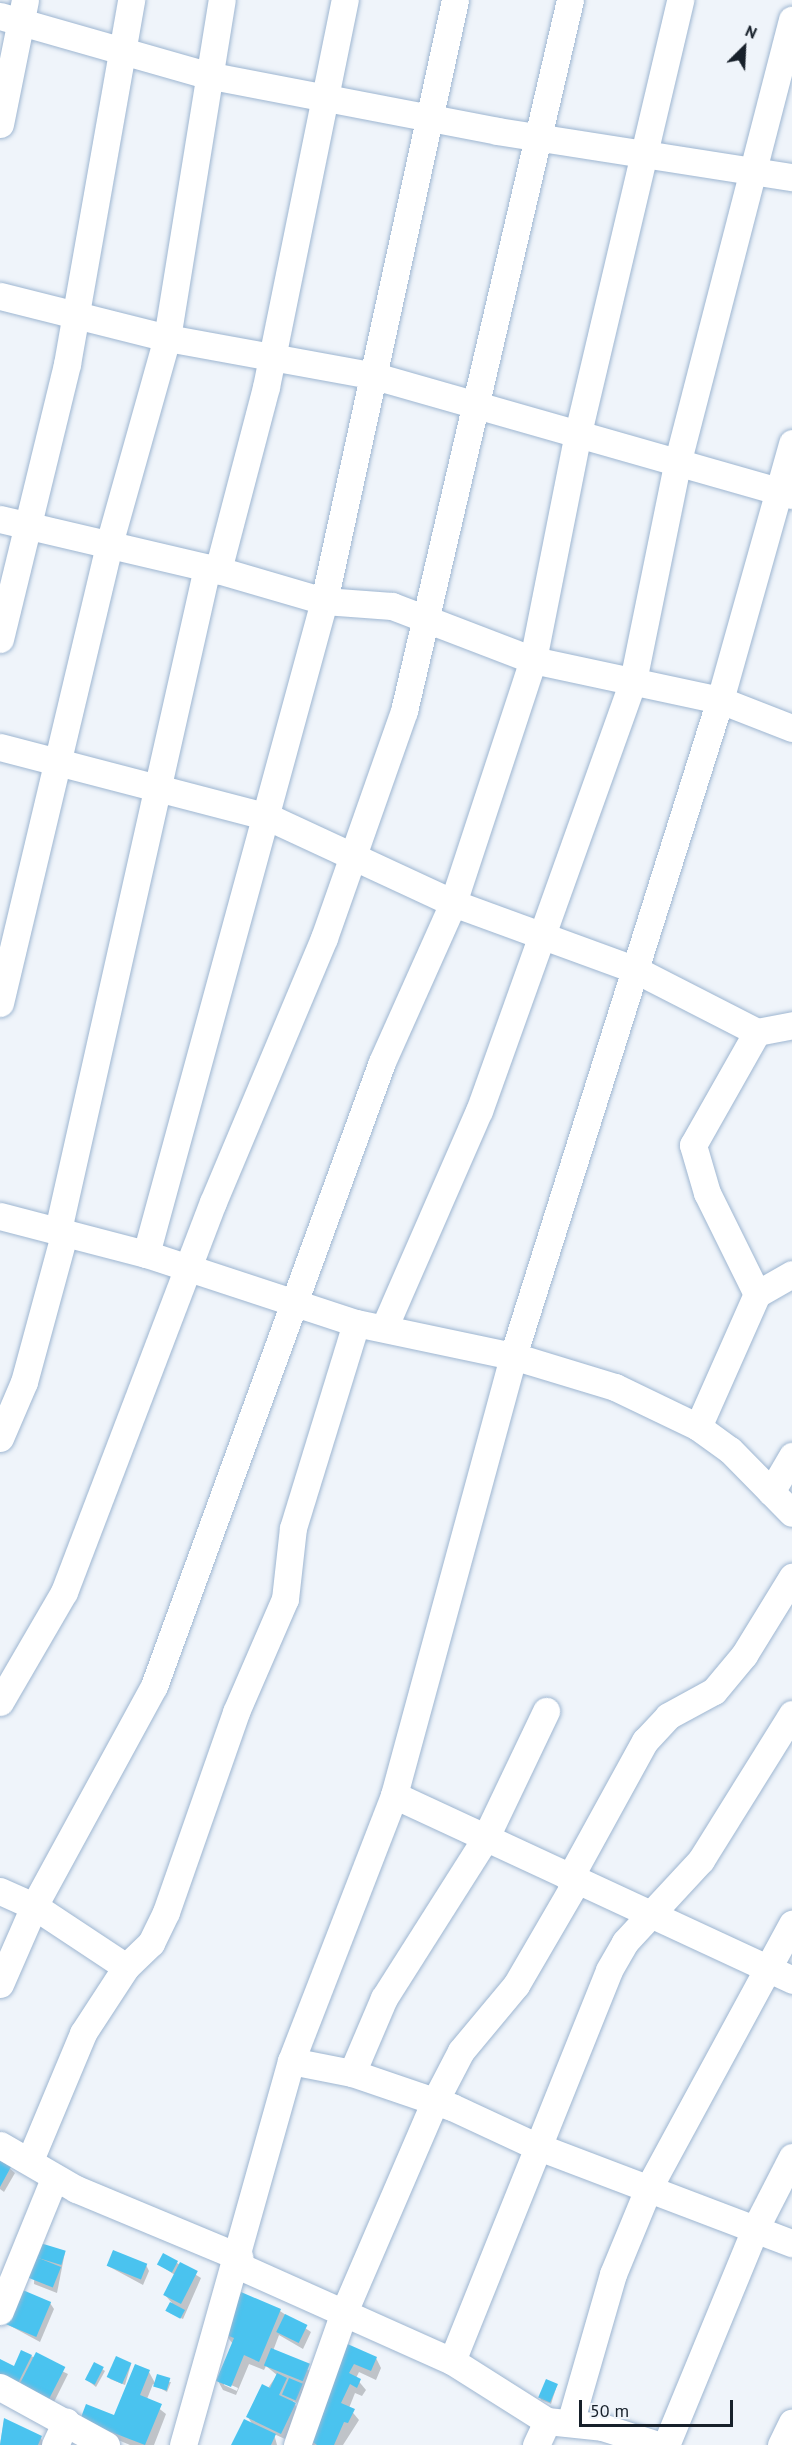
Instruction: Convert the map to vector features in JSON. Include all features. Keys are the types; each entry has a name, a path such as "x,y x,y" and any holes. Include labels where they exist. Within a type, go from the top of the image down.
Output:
{"street":[{"path":"0,639 13,522 68,364 75,312 131,0"},
{"path":"0,1004 59,763 109,544 166,338 204,131 207,75 222,0"},
{"path":"0,1438 24,1382 61,1231 155,785 271,359 323,93 345,0"},
{"path":"146,1254 268,817 324,601 371,375 431,117 455,0"},
{"path":"0,1702 64,1592 188,1269 353,856 416,671 423,618 477,403 536,136 570,0"},
{"path":"0,1984 34,1906 154,1686 382,1062 453,903 533,660 577,437 680,0"},
{"path":"0,124 15,12 123,51 207,75 323,93 431,117 536,136 646,151 751,173 792,177"},
{"path":"384,1328 479,1111 544,936 633,681 677,464 792,20"},
{"path":"0,296 75,312 166,338 271,359 371,375 477,403 577,437 785,493"},
{"path":"183,2445 238,2261 291,2061 394,1795 513,1356 785,493 792,443"},
{"path":"13,522 212,569 324,601 370,602 423,618 533,660 720,700 792,728"},
{"path":"0,747 155,785 268,817 453,903 636,970 757,1032 790,1030"},
{"path":"698,1427 780,1285 707,1193 693,1145 757,1032"},
{"path":"0,1216 146,1254 356,1323 513,1356 615,1387 698,1427 792,1513"},
{"path":"30,2160 83,2033 126,1967 151,1943 166,1912 236,1712 278,1620 293,1528 356,1323"},
{"path":"771,1492 792,1456"},
{"path":"297,2445 344,2312 435,2101 461,2051 516,1985 645,1741 668,1716 714,1691 744,1655 792,1577"},
{"path":"352,2073 384,1998 485,1839 546,1711"},
{"path":"452,2361 536,2146 609,1970 647,1917 701,1860 792,1714"},
{"path":"394,1795 647,1917 792,1980"},
{"path":"0,1891 34,1906 126,1967"},
{"path":"551,2430 648,2189 766,1967 792,1924"},
{"path":"291,2061 352,2073 435,2101 536,2146 792,2243"},
{"path":"0,2145 30,2160 54,2179 238,2261 452,2361 551,2430 658,2445"},
{"path":"666,2445 755,2229 792,2157"},
{"path":"0,2311 54,2179"},
{"path":"0,2387 60,2433 106,2445"},
{"path":"781,2445 792,2422"}],"building":[{"path":"0,2158 12,2165 0,2187"},
{"path":"37,2242 66,2251 61,2265 33,2256"},
{"path":"113,2250 147,2264 141,2280 107,2266"},
{"path":"163,2253 178,2261 172,2272 157,2264"},
{"path":"36,2257 61,2267 53,2288 28,2277"},
{"path":"180,2262 198,2271 181,2304 163,2295"},
{"path":"18,2288 51,2302 36,2337 3,2323"},
{"path":"241,2292 281,2309 259,2362 244,2355 231,2387 216,2381 234,2338 224,2334"},
{"path":"170,2302 185,2310 180,2319 165,2311"},
{"path":"285,2314 307,2325 299,2343 276,2332"},
{"path":"343,2342 377,2357 371,2371 354,2364 349,2373 361,2379 357,2388 350,2384 341,2403 355,2409 348,2423 344,2422 334,2445 317,2445 302,2434"},
{"path":"271,2348 310,2364 303,2381 264,2366"},
{"path":"21,2350 32,2355 17,2385 0,2377 0,2359 14,2366"},
{"path":"36,2352 65,2367 47,2403 18,2388"},
{"path":"116,2356 132,2363 122,2384 107,2377"},
{"path":"94,2362 104,2367 95,2385 85,2380"},
{"path":"135,2364 150,2370 140,2395 162,2404 145,2445 80,2420 86,2404 114,2415"},
{"path":"277,2373 287,2378 279,2395 296,2403 281,2434 246,2417 262,2384 270,2388"},
{"path":"157,2374 170,2378 167,2391 153,2386"},
{"path":"289,2378 303,2384 296,2400 282,2395"},
{"path":"546,2379 558,2384 550,2402 538,2397"},
{"path":"4,2418 42,2436 38,2445 0,2445"},
{"path":"244,2419 276,2434 271,2445 231,2445"}]}
